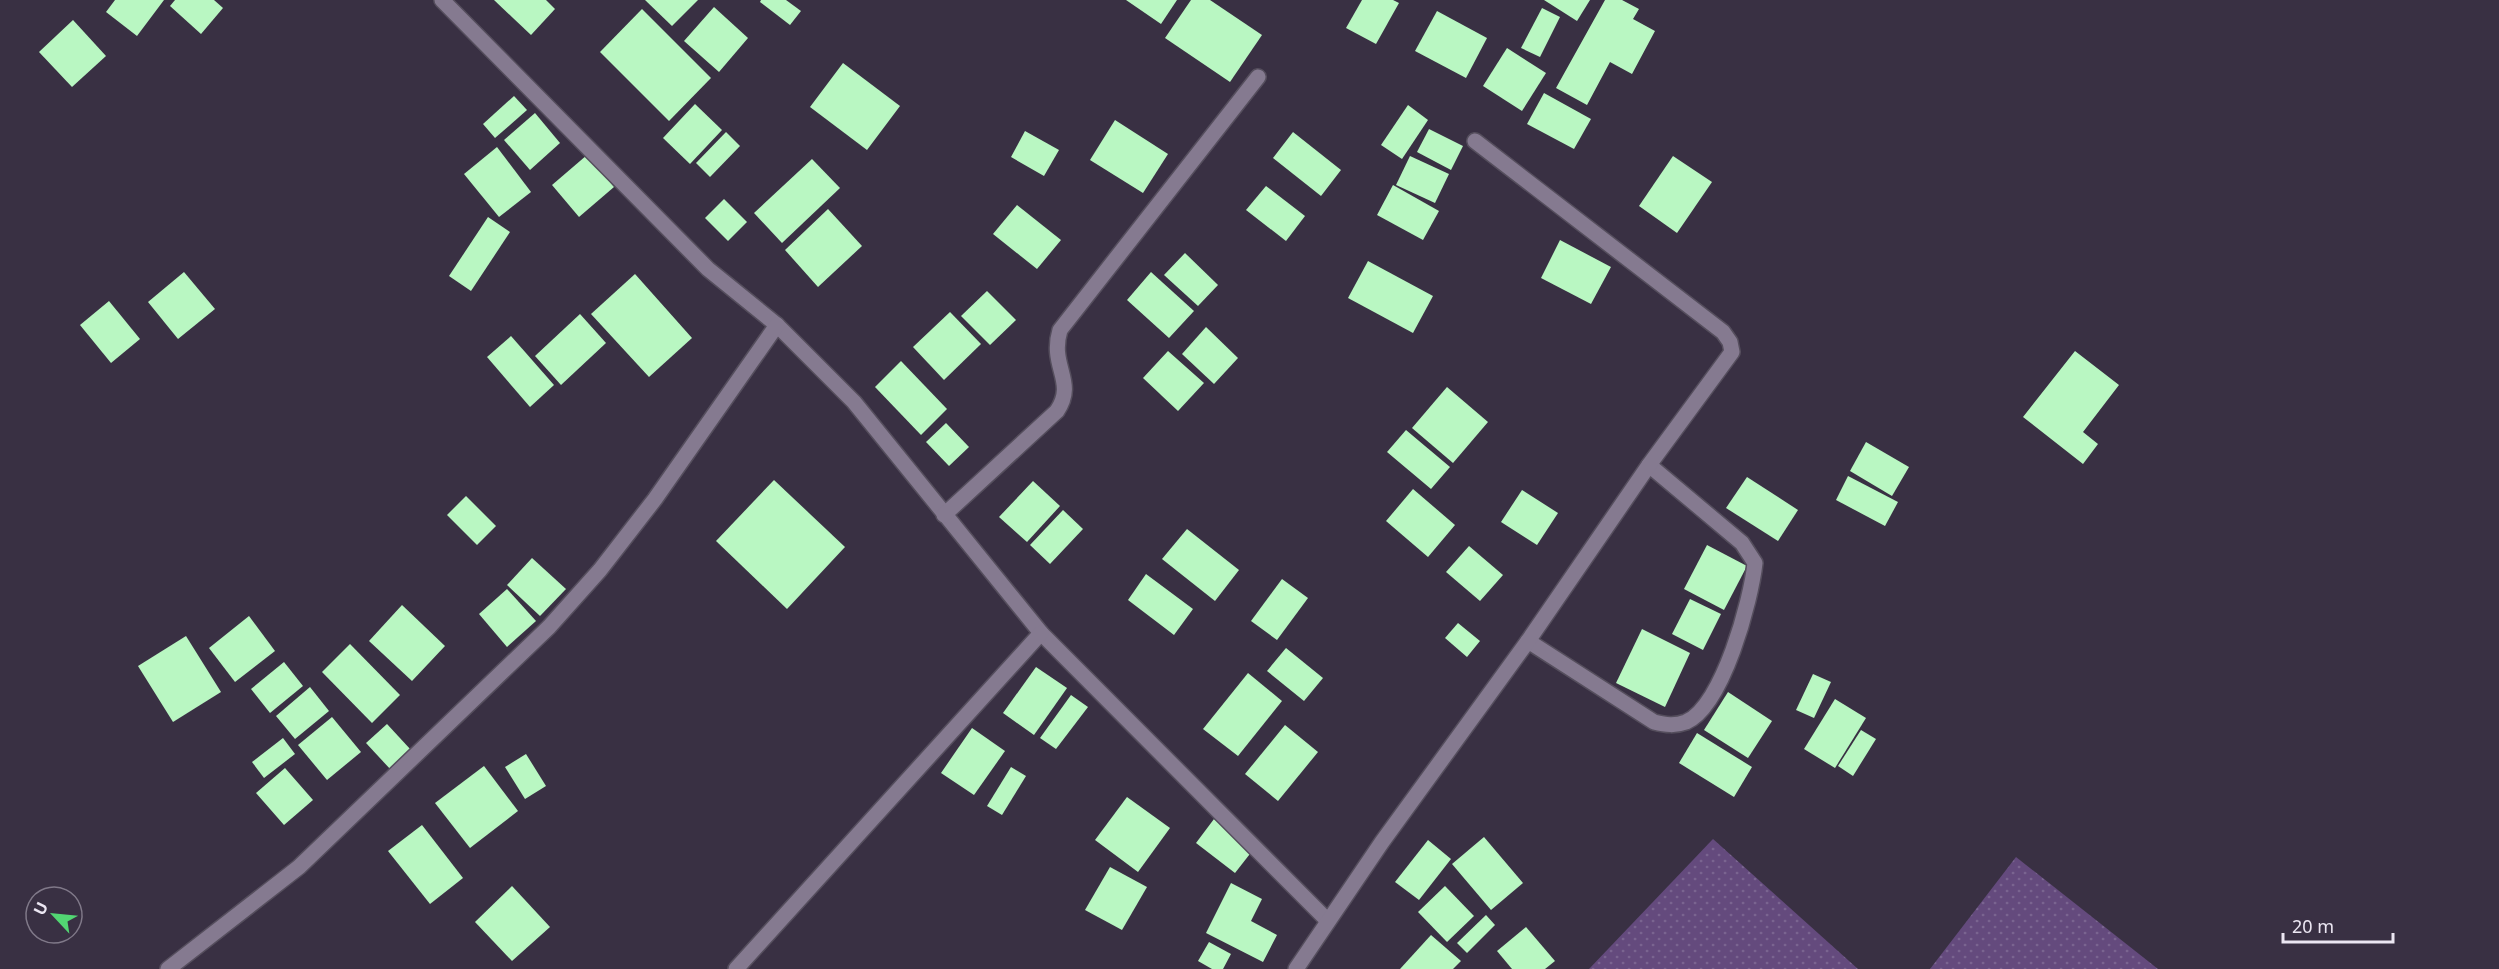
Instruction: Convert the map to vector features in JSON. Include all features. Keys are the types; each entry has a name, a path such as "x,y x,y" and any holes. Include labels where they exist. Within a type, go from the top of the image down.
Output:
{"street":[{"path":"442,0 708,269 777,325 854,402 1041,633 1328,921"},
{"path":"944,515 1057,411 1065,400 1067,389 1057,363 1056,351 1063,325 1258,76"},
{"path":"1296,969 1528,641 1649,465 1727,362 1732,352 1730,342 1723,332 1475,141"},
{"path":"168,969 299,867 549,627 600,570 655,499 777,325"},
{"path":"1528,641 1654,722 1669,726 1688,721 1704,706 1722,676 1746,612 1755,563 1742,543 1649,465"},
{"path":"736,969 1041,633"}],"shaded area":[{"path":"1713,839 1858,969 1589,969"},
{"path":"2016,857 2158,969 1930,969"}],"building":[{"path":"115,0 164,0 137,36 106,12"},
{"path":"175,0 214,0 223,8 201,34 170,6"},
{"path":"494,0 546,0 555,9 531,35"},
{"path":"645,0 698,0 672,26"},
{"path":"761,0 786,0 801,11 790,25 760,2"},
{"path":"1126,0 1177,0 1161,24"},
{"path":"1191,0 1210,0 1262,35 1230,82 1165,38"},
{"path":"1362,0 1393,0 1399,3 1376,44 1346,28"},
{"path":"1544,0 1590,0 1577,21"},
{"path":"1605,0 1622,0 1639,9 1633,19 1655,31 1632,74 1610,62 1587,105 1556,88"},
{"path":"714,7 748,38 719,72 684,41"},
{"path":"1542,8 1560,17 1540,57 1521,48"},
{"path":"642,9 711,78 669,121 600,52"},
{"path":"1437,11 1487,38 1466,78 1415,51"},
{"path":"73,20 106,56 72,87 39,52"},
{"path":"1507,48 1546,73 1522,111 1483,86"},
{"path":"843,63 900,106 867,150 810,107"},
{"path":"1544,93 1591,119 1574,149 1527,124"},
{"path":"514,96 527,110 495,138 483,124"},
{"path":"695,104 722,130 690,164 663,138"},
{"path":"1408,105 1428,120 1402,159 1381,145"},
{"path":"535,113 560,143 530,170 504,140"},
{"path":"1115,120 1168,154 1143,193 1090,160"},
{"path":"1429,129 1463,146 1451,170 1417,152"},
{"path":"1025,131 1059,150 1044,176 1011,157"},
{"path":"726,132 740,146 710,177 696,163"},
{"path":"1293,132 1341,170 1321,196 1273,158"},
{"path":"497,147 531,192 499,217 464,174"},
{"path":"587,155 614,187 579,217 552,185"},
{"path":"1410,156 1449,174 1435,203 1396,185"},
{"path":"1673,156 1712,182 1677,233 1639,206"},
{"path":"812,159 840,188 782,243 754,213"},
{"path":"1393,185 1439,211 1423,240 1377,215"},
{"path":"1266,186 1305,216 1286,241 1246,210"},
{"path":"724,199 747,222 728,241 705,218"},
{"path":"1017,205 1061,240 1037,269 993,234"},
{"path":"828,209 862,246 818,287 785,250"},
{"path":"488,217 510,232 471,291 449,276"},
{"path":"1560,240 1611,267 1591,304 1541,278"},
{"path":"1185,253 1218,285 1198,306 1164,275"},
{"path":"1368,261 1433,296 1413,333 1348,298"},
{"path":"184,272 215,309 178,339 148,302"},
{"path":"1151,272 1194,311 1169,338 1127,300"},
{"path":"635,274 692,338 649,377 591,314"},
{"path":"987,291 1016,320 990,345 961,316"},
{"path":"109,301 140,339 111,363 80,325"},
{"path":"950,312 981,344 944,380 913,347"},
{"path":"580,314 606,343 561,385 535,356"},
{"path":"1206,327 1238,358 1214,384 1182,354"},
{"path":"511,336 554,385 530,407 487,357"},
{"path":"1168,351 1204,383 1178,411 1143,378"},
{"path":"2075,351 2119,385 2083,432 2098,444 2083,464 2023,417"},
{"path":"901,361 947,409 921,435 875,387"},
{"path":"1447,387 1488,422 1453,463 1412,428"},
{"path":"946,423 969,447 949,466 926,442"},
{"path":"1406,430 1450,467 1431,489 1387,452"},
{"path":"1866,442 1909,467 1892,496 1850,471"},
{"path":"1848,476 1898,502 1885,526 1836,500"},
{"path":"1747,477 1798,510 1778,541 1726,508"},
{"path":"774,480 845,547 787,609 716,541"},
{"path":"1033,481 1060,506 1027,542 999,517"},
{"path":"1413,489 1455,525 1428,557 1386,521"},
{"path":"1522,490 1558,513 1537,545 1501,522"},
{"path":"466,496 496,526 477,545 447,515"},
{"path":"1063,510 1083,529 1050,564 1030,545"},
{"path":"1187,529 1239,570 1215,601 1162,559"},
{"path":"1707,545 1747,566 1724,610 1684,589"},
{"path":"1469,546 1503,575 1480,601 1446,572"},
{"path":"532,558 566,589 540,616 507,585"},
{"path":"1146,574 1193,609 1174,635 1128,600"},
{"path":"1282,579 1308,598 1277,640 1251,621"},
{"path":"507,589 536,621 507,647 479,614"},
{"path":"1690,599 1721,614 1703,650 1672,634"},
{"path":"402,605 445,646 412,681 369,641"},
{"path":"249,616 275,651 235,682 209,648"},
{"path":"1458,623 1480,641 1467,657 1445,638"},
{"path":"1642,629 1690,653 1665,707 1616,683"},
{"path":"186,636 221,692 173,722 138,666"},
{"path":"350,644 400,695 372,723 322,672"},
{"path":"1286,648 1323,678 1304,701 1267,671"},
{"path":"284,662 303,686 270,713 251,689"},
{"path":"1036,667 1067,688 1034,735 1003,713"},
{"path":"1248,673 1282,701 1238,756 1203,729"},
{"path":"1813,674 1831,682 1814,718 1796,710"},
{"path":"310,687 329,711 295,739 276,716"},
{"path":"1728,692 1772,721 1748,758 1704,730"},
{"path":"1071,695 1088,707 1056,749 1040,738"},
{"path":"1835,699 1866,718 1835,768 1804,749"},
{"path":"332,717 361,752 327,780 298,745"},
{"path":"387,724 411,750 391,770 366,743"},
{"path":"1285,725 1318,752 1278,801 1245,774"},
{"path":"972,728 1005,751 974,795 941,773"},
{"path":"1861,730 1876,739 1853,776 1838,766"},
{"path":"1697,733 1752,767 1734,797 1679,763"},
{"path":"283,738 295,754 264,778 252,762"},
{"path":"526,754 546,786 525,799 505,767"},
{"path":"484,766 518,811 470,848 435,803"},
{"path":"1011,767 1026,776 1002,815 987,806"},
{"path":"285,768 313,800 284,825 256,793"},
{"path":"1127,797 1170,828 1138,872 1095,840"},
{"path":"1214,819 1253,850 1235,873 1196,843"},
{"path":"422,825 463,878 430,904 388,851"},
{"path":"1484,837 1523,883 1491,910 1452,864"},
{"path":"1428,840 1451,859 1419,900 1395,882"},
{"path":"1110,867 1147,887 1122,930 1085,910"},
{"path":"1231,883 1262,899 1251,921 1277,935 1263,962 1206,933"},
{"path":"512,886 550,927 512,961 475,922"},
{"path":"1445,886 1474,916 1447,942 1418,912"},
{"path":"1486,915 1495,925 1467,953 1457,943"},
{"path":"1526,927 1555,961 1545,969 1512,969 1497,951"},
{"path":"1431,935 1461,961 1453,969 1400,969"},
{"path":"1209,942 1231,954 1223,969 1212,969 1198,961"}]}
